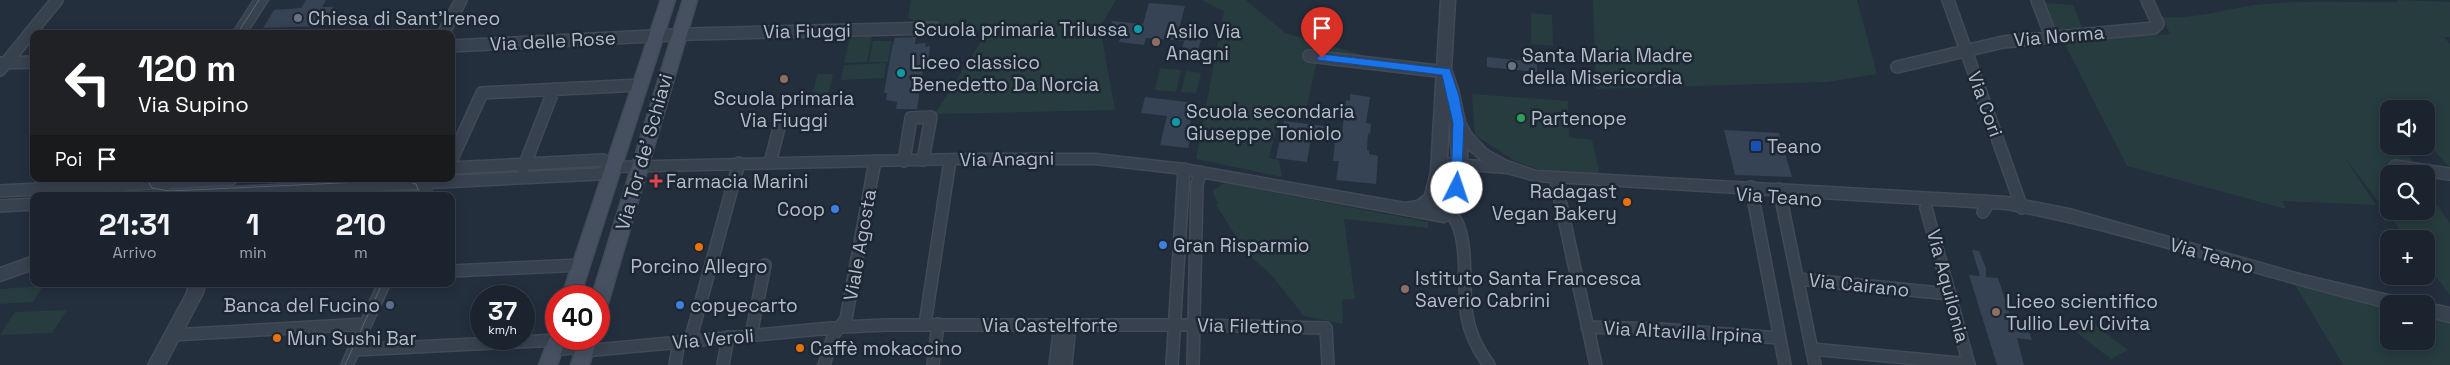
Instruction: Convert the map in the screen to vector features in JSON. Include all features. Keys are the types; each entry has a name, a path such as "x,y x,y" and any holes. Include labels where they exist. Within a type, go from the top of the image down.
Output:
{"main road":[{"name":"Via Tor de' Schiavi","path":"575,285 668,0"},
{"name":"Via Tor de' Schiavi","path":"604,285 640,166 655,108 690,0"}],"street":[{"path":"32,30 57,0"},
{"path":"242,30 261,0"},
{"path":"445,30 461,0"},
{"path":"1448,0 1445,40 1446,72 1438,172 1431,199 1438,210 1451,213 1459,228 1467,326 1476,348 1490,365"},
{"name":"Via Cori","path":"1948,0 2022,208"},
{"path":"2037,0 2052,36"},
{"name":"Via Norma","path":"1897,67 1964,48 2052,36 2154,28 2158,24 2147,0"},
{"name":"Via Fiuggi","path":"655,37 935,28"},
{"path":"2,65 30,32"},
{"name":"Via delle Rose","path":"455,46 655,37"},
{"path":"1309,56 1446,72"},
{"path":"2,65 30,62"},
{"path":"1446,72 1454,96 1458,123 1455,209 1451,213"},
{"path":"455,151 482,93 640,85"},
{"path":"520,178 554,89"},
{"path":"904,161 911,118 930,117 923,160"},
{"path":"770,163 781,120"},
{"name":"Via Teano","path":"1458,123 1467,141 1473,147 1515,171 1556,182 1683,187"},
{"name":"Via Anagni","path":"614,167 923,160 1095,159 1184,169 1440,216 1451,213"},
{"path":"455,168 603,160 614,167"},
{"path":"925,324 950,160"},
{"name":"Viale Agosta","path":"824,365 834,334 842,327 846,319 875,161"},
{"path":"1438,172 1446,164 1458,163 1515,171"},
{"path":"675,365 685,341 739,164"},
{"path":"455,181 598,174 614,167"},
{"path":"1457,181 1464,172 1471,169 1491,167"},
{"path":"1172,365 1184,169"},
{"path":"1193,365 1197,185 1200,172"},
{"path":"2435,172 2450,174"},
{"name":"Via Teano","path":"1536,176 1981,206 2002,212 2022,208 2069,215 2296,279 2380,299"},
{"path":"0,190 114,182"},
{"path":"115,192 127,182"},
{"path":"133,182 162,188 365,186 426,188 442,182"},
{"path":"162,188 208,182"},
{"path":"1556,182 1596,365"},
{"path":"1752,191 1785,365"},
{"path":"1782,193 1815,365"},
{"name":"Via Teano","path":"1782,193 1926,208 1981,206"},
{"name":"Via Anagni","path":"1394,208 1413,207 1431,199"},
{"path":"0,206 30,204"},
{"name":"Via Aquilonia","path":"1926,208 1969,364"},
{"path":"6,273 30,264"},
{"path":"455,271 581,265"},
{"path":"751,335 765,265"},
{"name":"Via Cairano","path":"1798,279 1950,294"},
{"path":"156,365 195,293 196,287"},
{"path":"347,365 383,287"},
{"path":"2435,311 2450,315"},
{"path":"172,335 367,322"},
{"name":"Via Castelforte","path":"925,324 1174,325"},
{"name":"Via Veroli","path":"610,346 842,327 925,324"},
{"path":"933,365 938,324"},
{"path":"1055,365 1065,325"},
{"path":"1065,325 1066,365"},
{"name":"Via Filettino","path":"1174,325 1326,328 1328,365"},
{"name":"Via Altavilla Irpina","path":"1588,328 1672,330 1779,338"},
{"path":"723,365 728,337"},
{"path":"354,350 545,348"},
{"path":"1812,349 1969,364"}],"green space":[{"path":"911,0 1116,0 1098,30 1102,39 1115,110 935,114 988,30 949,32 908,18"},
{"path":"1202,0 1246,0 1285,33 1363,55 1360,64 1317,61 1304,119 1279,117 1269,158 1279,160 1282,177 1196,159 1224,11"},
{"path":"1593,0 1857,0 1877,74 1827,82 1596,89"},
{"path":"2397,0 2450,2 2450,37 2444,37 2450,44 2450,168 2435,151 2435,100 2380,100 2380,155 2408,155 2413,165 2380,165 2380,204 2345,158 2376,205 2282,201 2286,209 2127,166 2063,41 2170,34 2162,17 2188,17 2264,4 2398,2"},
{"path":"2044,3 2073,5 2083,29 2056,31"},
{"path":"1531,13 1552,15 1553,46 1531,44"},
{"path":"850,36 872,36 867,62 844,63"},
{"path":"873,41 892,41 888,62 869,62"},
{"path":"886,63 884,78 841,80 844,65"},
{"path":"1160,68 1181,70 1176,92 1155,90"},
{"path":"1186,71 1201,73 1196,93 1181,92"},
{"path":"817,74 833,74 828,97 812,98"},
{"name":"Partenope","path":"1472,94 1568,101 1569,137 1592,140 1600,174 1540,170 1515,161 1475,135"},
{"path":"1225,183 1428,222 1428,228 1344,219 1355,299 1342,300 1343,324 1304,316 1271,275 1246,252 1216,205 1218,204 1212,191"},
{"path":"2435,202 2450,223 2450,295 2435,276 2435,230 2400,230 2392,220 2435,220"},
{"path":"2294,283 2380,303 2380,350 2435,350 2435,316 2450,320 2450,365 2343,365"},
{"path":"42,287 33,302 0,304 0,289"},
{"path":"67,310 52,333 0,335 15,312"},
{"path":"2088,319 2128,350 2111,359 2072,329"}],"building":[{"name":"Chiesa di Sant'Ireneo","path":"306,0 326,0 322,7 333,7 321,26 263,28 274,10 301,8"},
{"name":"Scuola primaria Trilussa","path":"1149,3 1185,6 1179,29 1203,31 1197,56 1181,54 1184,41 1146,38 1144,45 1119,42 1123,30 1110,29 1112,21 1143,24"},
{"name":"Liceo classico Benedetto Da Norcia","path":"916,37 915,44 926,43 925,47 930,46 928,63 924,63 917,109 896,109 897,102 886,100 887,93 884,93 892,47 895,38"},
{"name":"Santa Maria Madre della Misericordia","path":"1487,57 1537,62 1537,72 1487,67"},
{"path":"1350,94 1370,97 1366,123 1371,124 1370,134 1368,133 1367,150 1369,154 1378,156 1376,184 1336,180 1339,161 1333,161 1335,140 1311,137 1307,162 1276,158 1284,121 1324,126 1323,131 1342,133 1346,100 1350,101"},
{"name":"Scuola secondaria Giuseppe Toniolo","path":"1145,97 1195,103 1190,124 1194,125 1188,148 1160,145 1167,116 1141,113"},
{"name":"Teano","path":"1724,130 1779,133 1792,177 1735,175"},
{"path":"1972,250 1979,251 1986,268 1986,277 1998,278 2015,330 2029,332 2032,340 2017,338 2024,365 1997,365 1969,275 1980,276"}],"tram line":[{"path":"240,30 259,0"},
{"path":"149,182 152,188 170,191 361,182"},
{"path":"410,182 416,184 419,192"},
{"path":"345,365 381,287"}],"place":[{"name":"Chiesa di Sant'Ireneo","path":"298,18"},
{"name":"Scuola primaria Trilussa","path":"1138,29"},
{"name":"Asilo Via Anagni","path":"1156,42"},
{"name":"Santa Maria Madre della Misericordia","path":"1512,66"},
{"name":"Liceo classico Benedetto Da Norcia","path":"901,73"},
{"name":"Scuola primaria Via Fiuggi","path":"784,79"},
{"name":"Partenope","path":"1521,118"},
{"name":"Scuola secondaria Giuseppe Toniolo","path":"1176,122"},
{"name":"Teano","path":"1756,146"},
{"name":"Farmacia Marini","path":"656,181"},
{"name":"Radagast Vegan Bakery","path":"1627,202"},
{"name":"Coop","path":"835,209"},
{"name":"Gran Risparmio","path":"1163,245"},
{"name":"Porcino Allegro","path":"699,247"},
{"name":"Istituto Santa Francesca Saverio Cabrini","path":"1405,289"},
{"name":"Banca del Fucino","path":"390,305"},
{"name":"copyecarto","path":"680,305"},
{"name":"Liceo scientifico Tullio Levi Civita","path":"1996,312"},
{"name":"Mun Sushi Bar","path":"277,338"},
{"name":"Caffè mokaccino","path":"800,348"}],"route":[{"path":"1322,58 1446,72 1454,96 1458,123 1457,188"}]}
